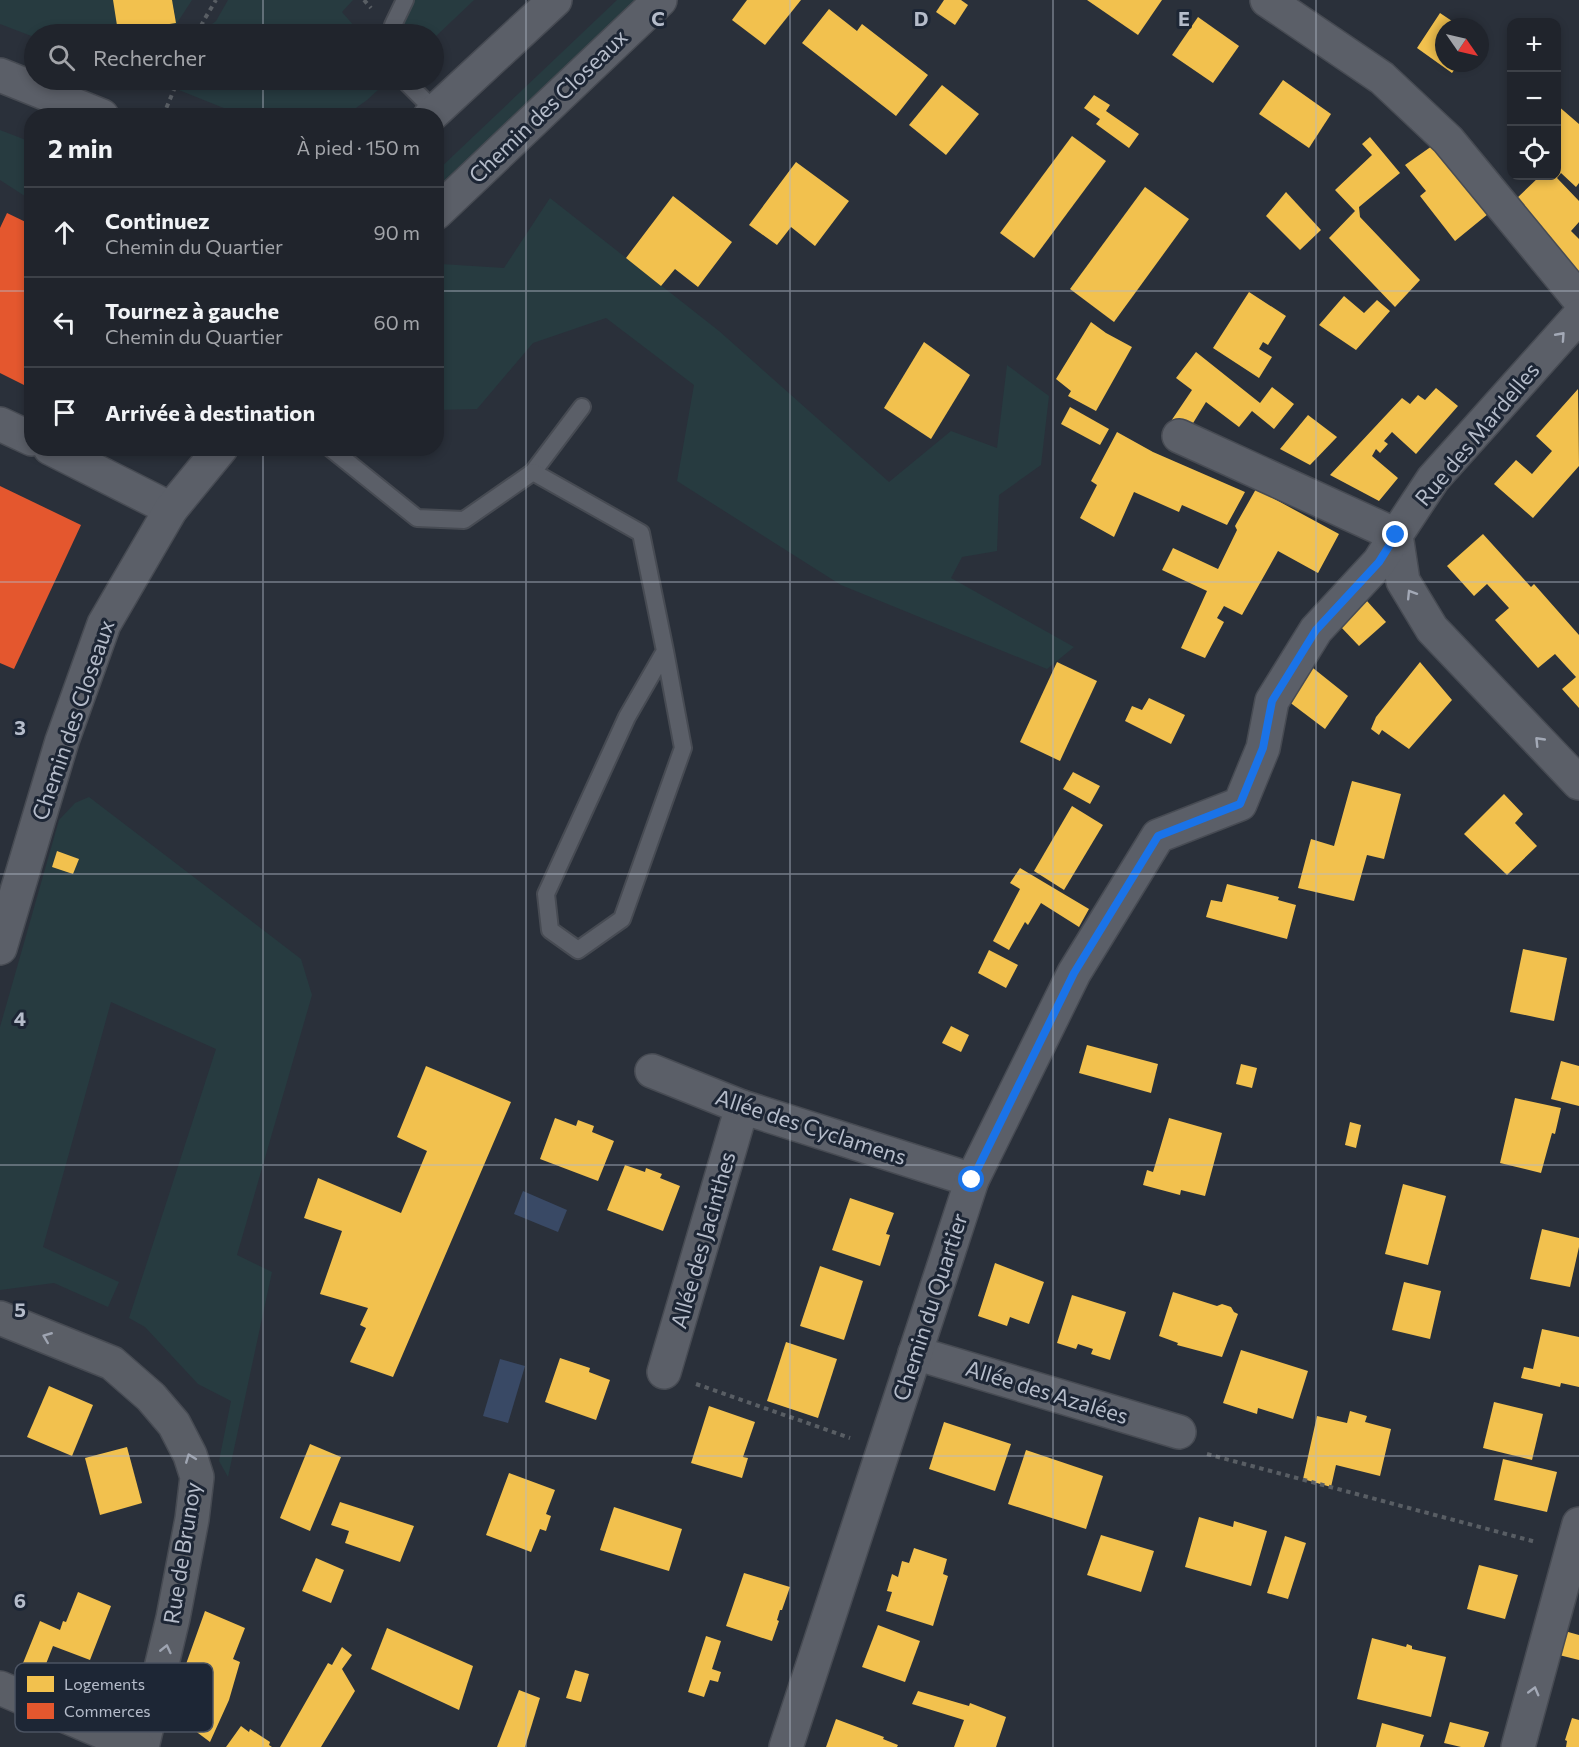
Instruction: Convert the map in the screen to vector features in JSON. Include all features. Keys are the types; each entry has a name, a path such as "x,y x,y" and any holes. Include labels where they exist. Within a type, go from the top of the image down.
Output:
{"street":[{"path":"438,108 555,0"},
{"name":"Chemin des Closeaux","path":"444,205 660,0"},
{"path":"1267,0 1382,78 1448,140 1579,299"},
{"path":"0,75 24,85"},
{"path":"37,90 82,108"},
{"name":"Rue des Mardelles","path":"1396,535 1433,479 1579,316"},
{"path":"0,424 24,436"},
{"path":"1179,436 1396,535 1403,581 1432,629 1579,783"},
{"path":"66,456 171,509"},
{"name":"Chemin des Closeaux","path":"0,948 62,741 104,624 171,509 214,456"},
{"name":"Chemin du Quartier","path":"786,1747 972,1180 1074,973 1158,836 1240,804 1263,748 1272,701 1316,630 1379,562 1396,535"},
{"name":"Allée des Cyclamens","path":"652,1071 742,1107 972,1180"},
{"name":"Allée des Jacinthes","path":"664,1372 742,1107"},
{"name":"Rue de Brunoy","path":"0,1318 112,1363 151,1397 174,1424 190,1455 197,1477 192,1520 162,1663"},
{"name":"Allée des Azalées","path":"915,1353 1179,1432"},
{"path":"1518,1747 1575,1538"},
{"path":"0,1688 15,1694"},
{"path":"103,1732 138,1747"},
{"name":"Rue de Brunoy","path":"142,1747 146,1732"}],"lane":[{"path":"394,24 405,0"},
{"path":"413,90 429,108"},
{"path":"340,456 417,518 464,520 533,472 582,407"},
{"path":"533,472 641,533 665,651 683,748 622,919 578,950 550,930 546,894 627,717 665,651"}],"path":[{"path":"202,24 216,0"},
{"path":"166,108 174,90"},
{"path":"664,1372 882,1449"},
{"path":"1179,1432 1196,1451 1575,1538"}],"green space":[{"path":"0,0 113,0 117,24 24,24 24,33 0,24"},
{"path":"172,0 192,0 177,23 170,24 176,23"},
{"path":"228,0 353,0 342,12 352,24 212,24"},
{"path":"413,0 474,0 444,28 444,24 398,24"},
{"path":"617,0 642,0 444,192 444,164"},
{"path":"179,90 378,90 356,108 224,108"},
{"path":"0,130 24,139 24,195 0,180"},
{"path":"550,198 719,331 889,482 951,431 997,448 1007,365 1049,396 1041,465 999,495 997,551 962,557 951,578 1074,647 1047,669 841,585 677,481 694,385 606,318 533,343 477,409 444,410 444,264 504,268"},
{"path":"89,797 301,959 312,995 237,1255 272,1272 228,1477 219,1461 231,1401 198,1384 145,1327 129,1318 216,1049 111,1002 43,1247 119,1282 108,1307 54,1283 0,1290 0,1027 59,820 75,803"}],"water":[{"path":"523,1191 567,1210 558,1232 514,1214"},
{"path":"500,1359 525,1366 508,1423 483,1416"}],"building: Logements":[{"path":"113,0 172,0 176,23 117,24"},
{"path":"747,0 801,0 765,45 732,20"},
{"path":"944,0 961,0 968,5 955,25 936,12"},
{"path":"1087,0 1162,0 1138,35"},
{"path":"829,9 857,31 862,24 928,75 896,116 802,43"},
{"path":"1440,13 1448,18 1437,18"},
{"path":"1198,17 1239,46 1213,83 1172,55"},
{"path":"1435,21 1435,61 1417,48"},
{"path":"1283,80 1331,114 1309,148 1259,114"},
{"path":"942,85 979,114 946,155 909,125"},
{"path":"1094,95 1110,105 1106,111 1139,134 1129,148 1096,124 1100,119 1084,108"},
{"path":"1561,108 1579,124 1579,183 1576,187 1561,173"},
{"path":"1072,136 1106,161 1034,258 1000,233"},
{"path":"1370,137 1400,173 1359,207 1360,217 1420,280 1395,307 1329,238 1355,211 1335,190 1372,155 1362,144"},
{"path":"1432,146 1488,214 1455,241 1420,196 1426,191 1405,165"},
{"path":"796,162 849,201 815,246 791,227 777,245 749,225"},
{"path":"1536,180 1559,180 1579,201 1579,222 1571,231 1579,239 1579,272 1516,199"},
{"path":"1145,187 1189,219 1114,322 1070,289"},
{"path":"1286,192 1321,230 1300,250 1266,216"},
{"path":"673,196 732,242 698,287 675,269 661,286 626,258"},
{"path":"1249,292 1286,316 1268,345 1263,342 1259,349 1272,357 1259,378 1213,348"},
{"path":"1344,296 1364,313 1377,300 1390,311 1356,350 1319,325"},
{"path":"1091,322 1132,347 1096,411 1068,396 1071,391 1056,379"},
{"path":"924,342 970,375 931,439 884,408"},
{"path":"1196,352 1260,403 1272,387 1294,404 1274,429 1252,411 1239,427 1206,402 1187,433 1167,427 1192,390 1176,378"},
{"path":"1436,388 1458,406 1416,454 1392,432 1384,441 1388,444 1380,453 1376,449 1372,456 1398,478 1379,501 1330,475 1402,398 1410,404 1418,395 1425,400"},
{"path":"1578,389 1579,466 1533,518 1494,484 1516,460 1532,474 1552,451 1536,436"},
{"path":"1070,407 1109,429 1100,445 1061,424"},
{"path":"1308,415 1337,437 1310,465 1280,449"},
{"path":"1117,432 1153,452 1245,492 1227,525 1182,505 1179,512 1134,492 1114,537 1080,518 1097,485 1091,481"},
{"path":"1256,489 1339,534 1318,573 1278,551 1242,615 1224,606 1217,618 1224,622 1205,658 1181,648 1207,591 1162,570 1173,548 1218,569 1237,530 1235,526"},
{"path":"1483,534 1531,587 1534,584 1579,635 1579,708 1562,689 1576,677 1555,654 1538,668 1495,620 1509,608 1487,584 1474,596 1447,566"},
{"path":"1367,601 1386,622 1359,646 1340,626"},
{"path":"1303,660 1348,696 1325,729 1284,698"},
{"path":"1057,662 1097,681 1060,761 1020,742"},
{"path":"1420,662 1452,700 1409,749 1382,730 1379,735 1371,729 1376,717"},
{"path":"1149,698 1185,715 1171,744 1125,721 1132,706 1142,710"},
{"path":"1073,772 1100,786 1090,804 1063,789"},
{"path":"1352,781 1401,794 1384,859 1367,855 1354,901 1298,888 1311,839 1334,846"},
{"path":"1504,794 1523,814 1515,823 1537,846 1507,875 1464,834"},
{"path":"1072,806 1103,825 1064,890 1034,871"},
{"path":"57,851 79,859 73,874 52,867"},
{"path":"1020,868 1089,909 1079,927 1041,903 1028,925 1025,922 1009,950 993,941 1020,889 1010,883"},
{"path":"1227,884 1279,897 1278,900 1296,905 1287,939 1206,917 1211,900 1222,902"},
{"path":"1523,949 1567,958 1554,1021 1510,1012"},
{"path":"989,950 1018,965 1006,988 978,973"},
{"path":"951,1026 969,1035 961,1052 942,1043"},
{"path":"1087,1045 1158,1064 1151,1093 1079,1073"},
{"path":"1561,1061 1579,1066 1579,1106 1551,1099"},
{"path":"1241,1064 1257,1068 1252,1088 1236,1084"},
{"path":"426,1066 511,1102 393,1377 350,1362 366,1328 360,1325 368,1308 320,1294 342,1231 304,1218 318,1178 401,1213 427,1151 397,1137"},
{"path":"1515,1098 1561,1108 1555,1134 1552,1133 1541,1173 1500,1163"},
{"path":"555,1118 576,1126 578,1120 594,1126 592,1132 614,1141 598,1181 540,1159"},
{"path":"1169,1118 1222,1133 1205,1196 1181,1190 1180,1195 1143,1185 1147,1170 1153,1172"},
{"path":"1350,1122 1361,1125 1356,1148 1345,1145"},
{"path":"625,1165 645,1172 646,1168 662,1174 660,1178 680,1186 663,1231 607,1210"},
{"path":"1403,1184 1446,1196 1428,1265 1385,1254"},
{"path":"850,1198 894,1213 886,1234 890,1235 880,1266 832,1250"},
{"path":"1542,1229 1579,1238 1570,1287 1530,1279"},
{"path":"995,1263 1044,1282 1029,1324 1010,1317 1007,1326 978,1316"},
{"path":"820,1266 863,1281 844,1340 800,1326"},
{"path":"1404,1282 1441,1291 1430,1339 1392,1330"},
{"path":"1173,1292 1217,1306 1222,1304 1231,1307 1238,1314 1222,1357 1177,1345 1178,1343 1159,1336"},
{"path":"1072,1295 1126,1312 1110,1360 1091,1354 1093,1349 1078,1344 1076,1349 1057,1343"},
{"path":"1542,1329 1579,1337 1579,1387 1561,1383 1560,1387 1521,1378 1524,1367 1533,1369"},
{"path":"786,1342 837,1359 818,1418 767,1401"},
{"path":"1241,1350 1308,1371 1293,1419 1258,1408 1257,1414 1223,1403"},
{"path":"560,1358 590,1368 589,1372 610,1380 596,1420 545,1402"},
{"path":"49,1386 93,1405 72,1456 27,1437"},
{"path":"1494,1402 1543,1414 1532,1460 1483,1448"},
{"path":"709,1406 755,1422 743,1457 748,1458 742,1478 691,1463"},
{"path":"1350,1411 1367,1416 1365,1422 1391,1429 1380,1476 1336,1465 1331,1487 1303,1479 1317,1416 1347,1423"},
{"path":"944,1422 1011,1444 995,1491 929,1469"},
{"path":"310,1444 341,1457 310,1531 280,1518"},
{"path":"127,1447 142,1503 100,1515 85,1458"},
{"path":"1026,1450 1103,1476 1086,1529 1008,1504"},
{"path":"1503,1459 1557,1472 1547,1512 1494,1500"},
{"path":"509,1473 555,1490 546,1514 551,1516 546,1531 540,1529 531,1552 486,1535"},
{"path":"340,1502 414,1526 400,1562 345,1543 349,1531 331,1525"},
{"path":"614,1507 682,1529 669,1571 600,1550"},
{"path":"1199,1517 1233,1527 1234,1521 1267,1531 1251,1586 1185,1567"},
{"path":"1101,1535 1154,1551 1141,1592 1087,1575"},
{"path":"1285,1536 1306,1543 1288,1599 1267,1593"},
{"path":"914,1548 947,1559 943,1574 948,1576 933,1626 886,1611 892,1592 887,1591 892,1574 898,1577 902,1561 909,1563"},
{"path":"316,1558 344,1570 331,1603 302,1591"},
{"path":"1479,1565 1518,1575 1505,1619 1467,1609"},
{"path":"744,1573 790,1587 782,1610 780,1610 772,1641 726,1626"},
{"path":"78,1592 111,1606 90,1660 53,1646 46,1663 23,1663 40,1621 60,1630 63,1621 66,1622"},
{"path":"205,1611 245,1628 233,1659 240,1662 229,1700 210,1742 197,1732 213,1732 213,1663 186,1663"},
{"path":"878,1625 920,1641 905,1682 862,1667"},
{"path":"387,1628 473,1666 459,1710 371,1669"},
{"path":"1561,1630 1579,1635 1579,1660 1555,1654"},
{"path":"706,1636 721,1641 712,1669 721,1672 718,1682 710,1680 704,1697 688,1692"},
{"path":"1372,1638 1406,1647 1407,1644 1412,1646 1412,1649 1446,1657 1431,1717 1357,1699"},
{"path":"342,1647 352,1655 342,1669 355,1691 321,1747 280,1747 328,1663 332,1665"},
{"path":"575,1670 589,1674 581,1702 566,1698"},
{"path":"519,1690 540,1698 525,1747 497,1747"},
{"path":"918,1691 969,1706 970,1703 1006,1717 996,1747 954,1747 964,1720 912,1704"},
{"path":"1572,1718 1579,1720 1579,1747 1566,1747 1567,1741 1565,1740"},
{"path":"836,1719 884,1737 883,1739 898,1745 897,1747 826,1747"},
{"path":"1450,1722 1489,1732 1484,1747 1461,1747 1444,1743"},
{"path":"1382,1723 1424,1735 1420,1747 1376,1747"},
{"path":"241,1726 270,1742 269,1745 272,1747 226,1747"}],"building: Commerces":[{"path":"7,213 24,221 24,385 0,373 0,228"},
{"path":"0,486 81,525 14,669 0,663"}],"route":[{"path":"972,1180 1074,973 1158,836 1240,804 1263,748 1272,701 1316,630 1379,562 1396,535"}]}
